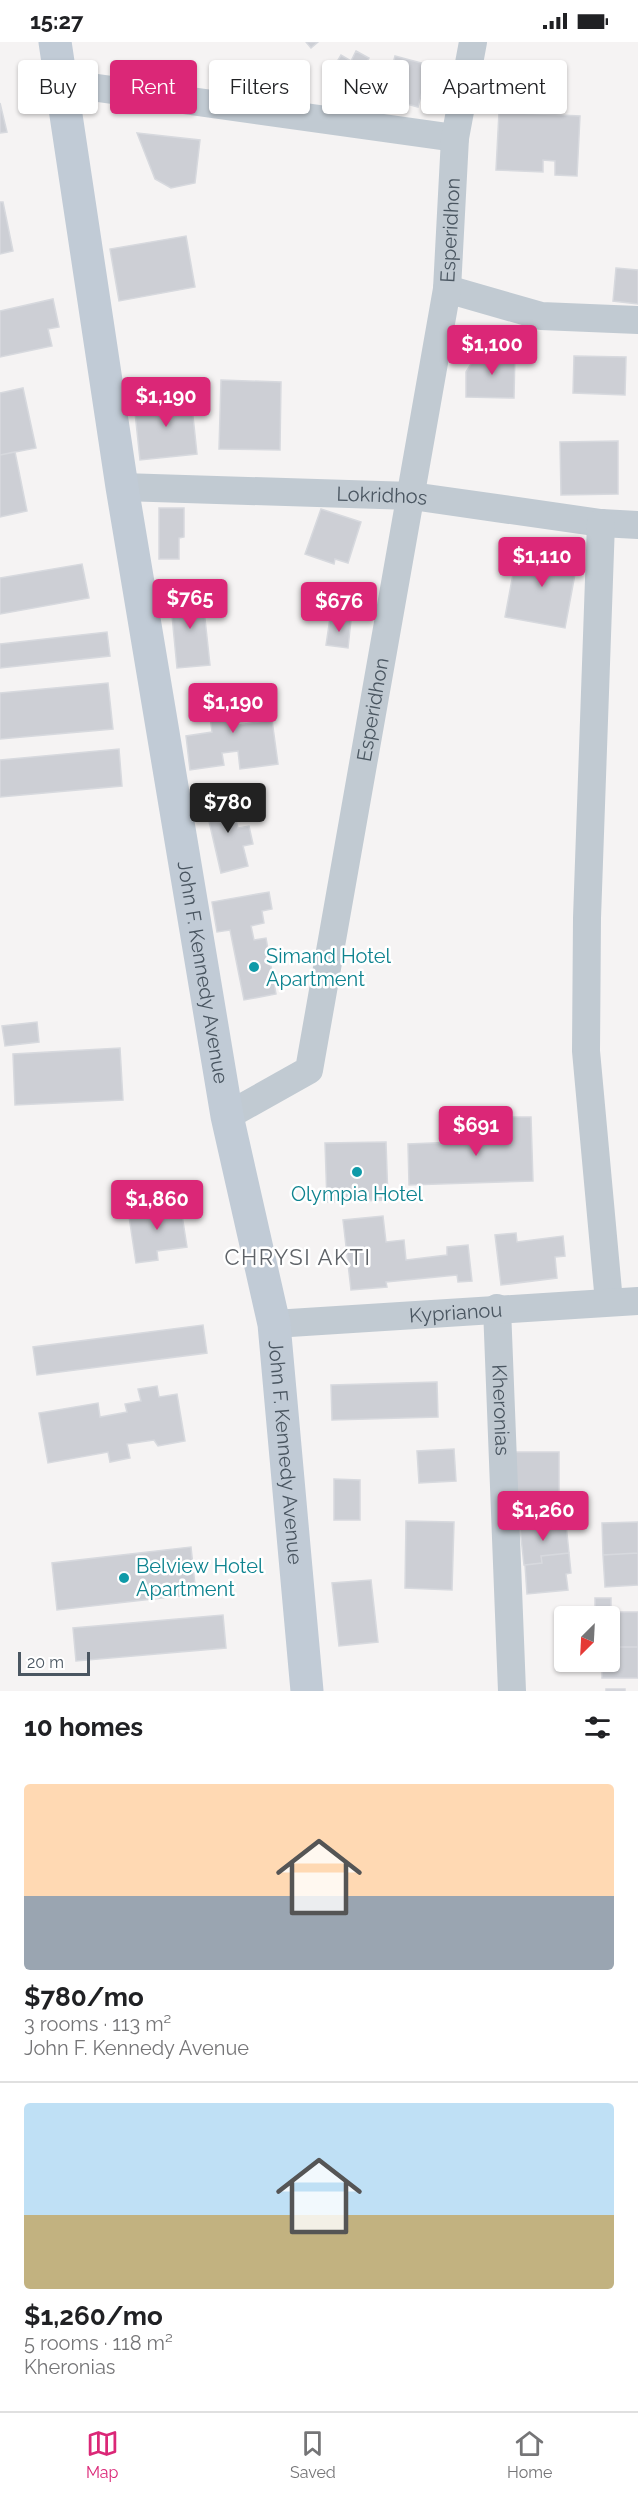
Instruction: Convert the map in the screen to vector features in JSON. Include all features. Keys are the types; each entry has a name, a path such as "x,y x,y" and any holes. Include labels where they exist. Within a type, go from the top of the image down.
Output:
{"street":[{"name":"John F. Kennedy Avenue","path":"55,42 58,60"},
{"name":"Esperidhon","path":"227,1116 309,1070 447,289 455,138 473,42"},
{"path":"98,88 455,138"},
{"name":"John F. Kennedy Avenue","path":"67,114 122,487 227,1116 273,1324 307,1691"},
{"path":"447,289 541,316 638,320"},
{"name":"Lokridhos","path":"122,487 412,495 601,523 638,525"},
{"path":"601,523 587,918 586,1051 609,1302"},
{"name":"Kyprianou","path":"273,1324 497,1308 638,1301"},
{"name":"Kheronias","path":"497,1308 512,1691"}],"building":[{"path":"306,42 318,42 311,48"},
{"path":"356,51 369,58 368,60 352,60"},
{"path":"341,55 349,60 338,60"},
{"path":"395,56 421,63 421,96 418,107 409,105 409,60 394,60"},
{"path":"0,103 7,132 0,133"},
{"path":"499,114 580,116 577,176 555,175 555,161 543,160 543,172 496,170"},
{"path":"137,133 200,140 195,183 171,188 155,179"},
{"path":"0,202 3,202 13,251 0,254"},
{"path":"186,236 195,287 119,301 110,249"},
{"path":"616,268 638,270 638,304 613,301"},
{"path":"53,299 59,327 48,329 52,346 0,357 0,311"},
{"path":"485,351 515,352 514,398 466,397 466,372 474,359"},
{"path":"574,356 626,357 625,395 573,393"},
{"path":"221,380 281,382 280,450 219,449"},
{"path":"23,388 36,448 0,455 0,393"},
{"path":"191,397 197,454 140,460 134,403"},
{"path":"618,441 618,494 561,495 560,442"},
{"path":"15,452 27,511 0,517 0,455"},
{"path":"159,508 184,508 184,537 179,538 179,559 159,559"},
{"path":"321,509 361,522 348,563 335,559 334,564 305,554"},
{"path":"518,547 578,558 565,628 505,617"},
{"path":"82,564 89,598 0,614 0,578"},
{"path":"202,591 210,665 177,668 170,595"},
{"path":"330,618 351,620 348,648 326,645"},
{"path":"107,632 110,656 0,668 0,644"},
{"path":"108,683 113,729 0,739 0,693"},
{"path":"251,687 255,715 237,717 238,725 272,720 278,764 240,769 238,751 222,753 224,765 190,770 186,736 212,732 207,693"},
{"path":"119,749 122,786 0,797 0,760"},
{"path":"236,796 239,812 234,813 238,828 249,826 253,844 243,846 248,866 221,873 205,804"},
{"name":"Simand Hotel Apartment","path":"269,892 272,909 262,911 264,923 251,926 254,940 266,938 276,994 244,1000 230,930 217,932 212,902"},
{"path":"37,1022 39,1042 5,1046 2,1026"},
{"path":"120,1048 123,1100 15,1105 13,1054"},
{"path":"509,1117 531,1117 533,1181 409,1185 408,1144 457,1142 457,1132 510,1130"},
{"name":"Olympia Hotel","path":"386,1142 388,1200 327,1202 325,1143"},
{"path":"180,1202 187,1247 157,1251 158,1260 136,1263 128,1210"},
{"path":"383,1216 386,1242 404,1240 406,1260 447,1255 447,1247 468,1245 472,1281 458,1282 457,1275 386,1282 387,1287 351,1290 343,1220"},
{"path":"516,1233 517,1242 563,1236 565,1256 555,1257 557,1278 501,1285 495,1235"},
{"path":"203,1325 207,1353 37,1375 33,1347"},
{"path":"437,1382 438,1417 332,1420 331,1385"},
{"path":"157,1386 159,1397 177,1394 185,1441 158,1446 154,1440 127,1444 130,1458 110,1462 108,1452 48,1463 39,1413 98,1403 100,1417 127,1412 125,1404 141,1401 138,1389"},
{"path":"454,1449 456,1481 419,1483 417,1451"},
{"path":"511,1452 559,1452 559,1495 512,1496"},
{"path":"334,1479 360,1480 360,1520 334,1520"},
{"path":"406,1521 454,1522 452,1590 405,1588"},
{"path":"638,1522 638,1553 603,1555 602,1523"},
{"path":"566,1524 569,1553 541,1556 542,1563 524,1565 520,1528"},
{"name":"Belview Hotel Apartment","path":"191,1547 196,1594 57,1610 52,1563"},
{"path":"569,1553 571,1573 566,1574 568,1590 527,1594 525,1565 542,1563 541,1556"},
{"path":"638,1553 638,1585 605,1587 603,1555"},
{"path":"371,1580 378,1642 339,1646 332,1583"},
{"path":"595,1598 611,1598 611,1606 595,1606"},
{"path":"620,1612 638,1612 638,1647 620,1647"},
{"path":"223,1615 226,1648 76,1661 73,1628"},
{"path":"620,1647 638,1647 638,1678 602,1678 602,1672 620,1672"},
{"path":"606,1689 625,1689 625,1691 606,1691"}],"place":[{"name":"Simand Hotel Apartment","path":"254,967"},
{"name":"Olympia Hotel","path":"357,1172"},
{"name":"Belview Hotel Apartment","path":"124,1578"}],"district":[{"name":"CHRYSI AKTI","path":"298,1257"}]}
